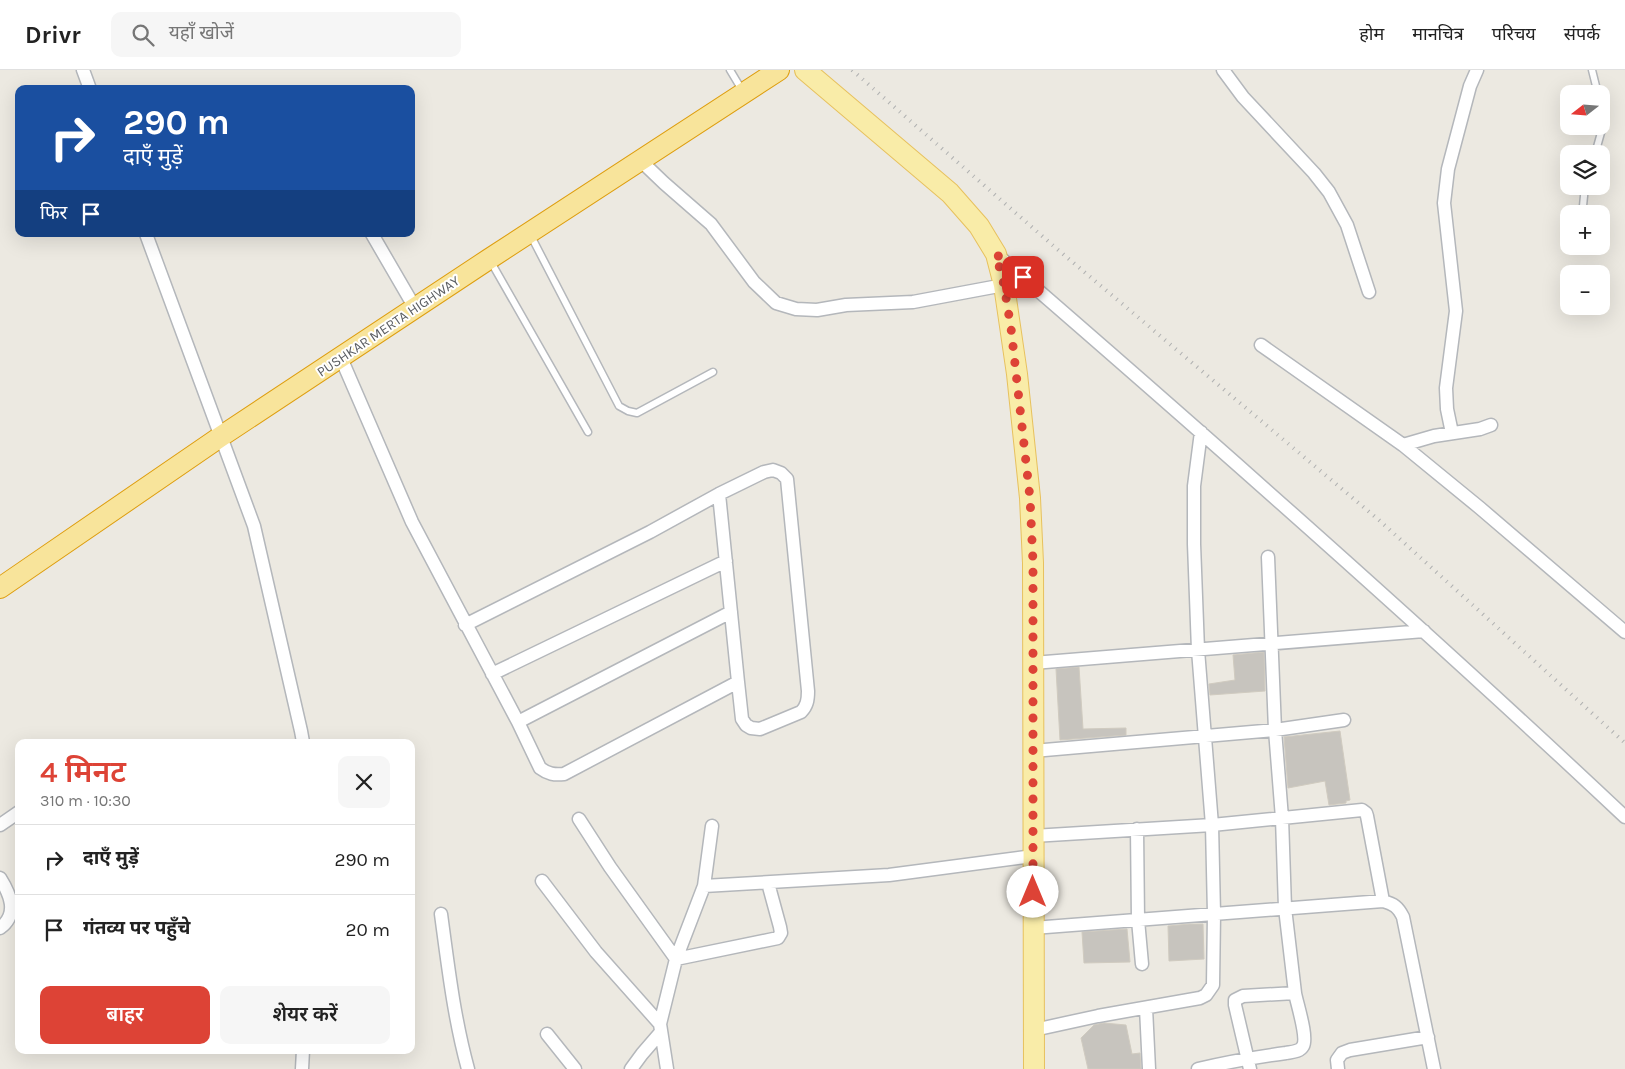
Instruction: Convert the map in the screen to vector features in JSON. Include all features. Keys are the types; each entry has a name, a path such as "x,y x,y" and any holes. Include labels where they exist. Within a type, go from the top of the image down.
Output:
{"highway":[{"name":"PUSHKAR MERTA HIGHWAY","path":"0,588 220,437 779,70"}],"main road":[{"path":"805,70 950,193 979,226 996,254 1004,285 1017,374 1030,498 1033,562 1034,1069"}],"street":[{"path":"83,70 89,85"},
{"path":"1223,70 1243,97 1314,173 1329,192 1347,225 1369,292"},
{"path":"1452,433 1447,409 1446,388 1456,311 1444,203 1448,169 1470,86 1477,70"},
{"path":"640,160 711,224 754,282 776,303 796,309 817,310 846,304 913,302 1004,285"},
{"path":"147,237 254,526 302,739"},
{"path":"374,237 415,308"},
{"path":"996,254 1201,432 1424,631 1625,817"},
{"path":"1261,345 1402,444 1625,632"},
{"path":"341,358 412,522 518,722 540,768 553,775 564,774 738,682"},
{"path":"1402,444 1434,436 1480,429 1491,425"},
{"path":"1034,1030 1200,998 1210,991 1213,984 1212,825 1198,650 1194,486 1201,432"},
{"path":"465,625 650,532 719,494 764,472 773,470 781,472 787,479 808,691 808,700 801,712 760,730 746,725 742,719 719,494"},
{"path":"1198,1069 1248,1064 1301,1050 1304,1046 1304,1037 1295,993 1285,908 1268,557"},
{"path":"492,674 726,561"},
{"path":"518,722 731,612"},
{"path":"1033,663 1424,631"},
{"path":"1033,751 1206,737 1344,720"},
{"path":"704,886 888,875 1033,846 1136,829 1212,825 1362,810 1366,813 1382,901"},
{"path":"0,825 15,815"},
{"path":"579,819 610,867 676,959"},
{"path":"667,1069 661,1028 676,959 704,886 712,826"},
{"path":"1136,829 1138,920 1142,964"},
{"path":"0,878 9,892 12,911 6,923 0,928"},
{"path":"542,881 596,952 661,1028"},
{"path":"676,959 778,938 780,927 768,883"},
{"path":"1033,928 1382,901 1392,903 1398,907 1403,917 1434,1069"},
{"path":"441,914 454,1004 468,1069"},
{"path":"1248,1064 1235,1000 1243,996 1295,993"},
{"path":"1146,1008 1149,1069"},
{"path":"631,1069 661,1028"},
{"path":"547,1034 575,1069"},
{"path":"1338,1069 1337,1060 1342,1053 1350,1050 1428,1036"},
{"path":"302,1069 303,1054"}],"lane":[{"path":"730,70 744,93"},
{"path":"1592,70 1596,85"},
{"path":"529,233 619,406 637,413 713,372"},
{"path":"489,259 588,432"}],"building":[{"path":"1264,652 1265,691 1210,695 1209,684 1235,680 1233,655"},
{"path":"1079,667 1083,729 1126,728 1126,735 1060,740 1056,669"},
{"path":"1340,731 1350,800 1346,801 1346,803 1329,805 1325,781 1288,788 1284,737"},
{"path":"1203,924 1204,959 1169,961 1168,926"},
{"path":"1127,929 1130,962 1084,963 1082,932"},
{"path":"1104,1023 1126,1025 1132,1054 1140,1053 1141,1069 1088,1069 1081,1038 1094,1025"}],"railway":[{"path":"852,70 1057,249 1380,521 1625,743"}],"route":[{"path":"1023,277 996,254 1004,285 1011,328 1030,498 1033,562 1033,892"}]}
